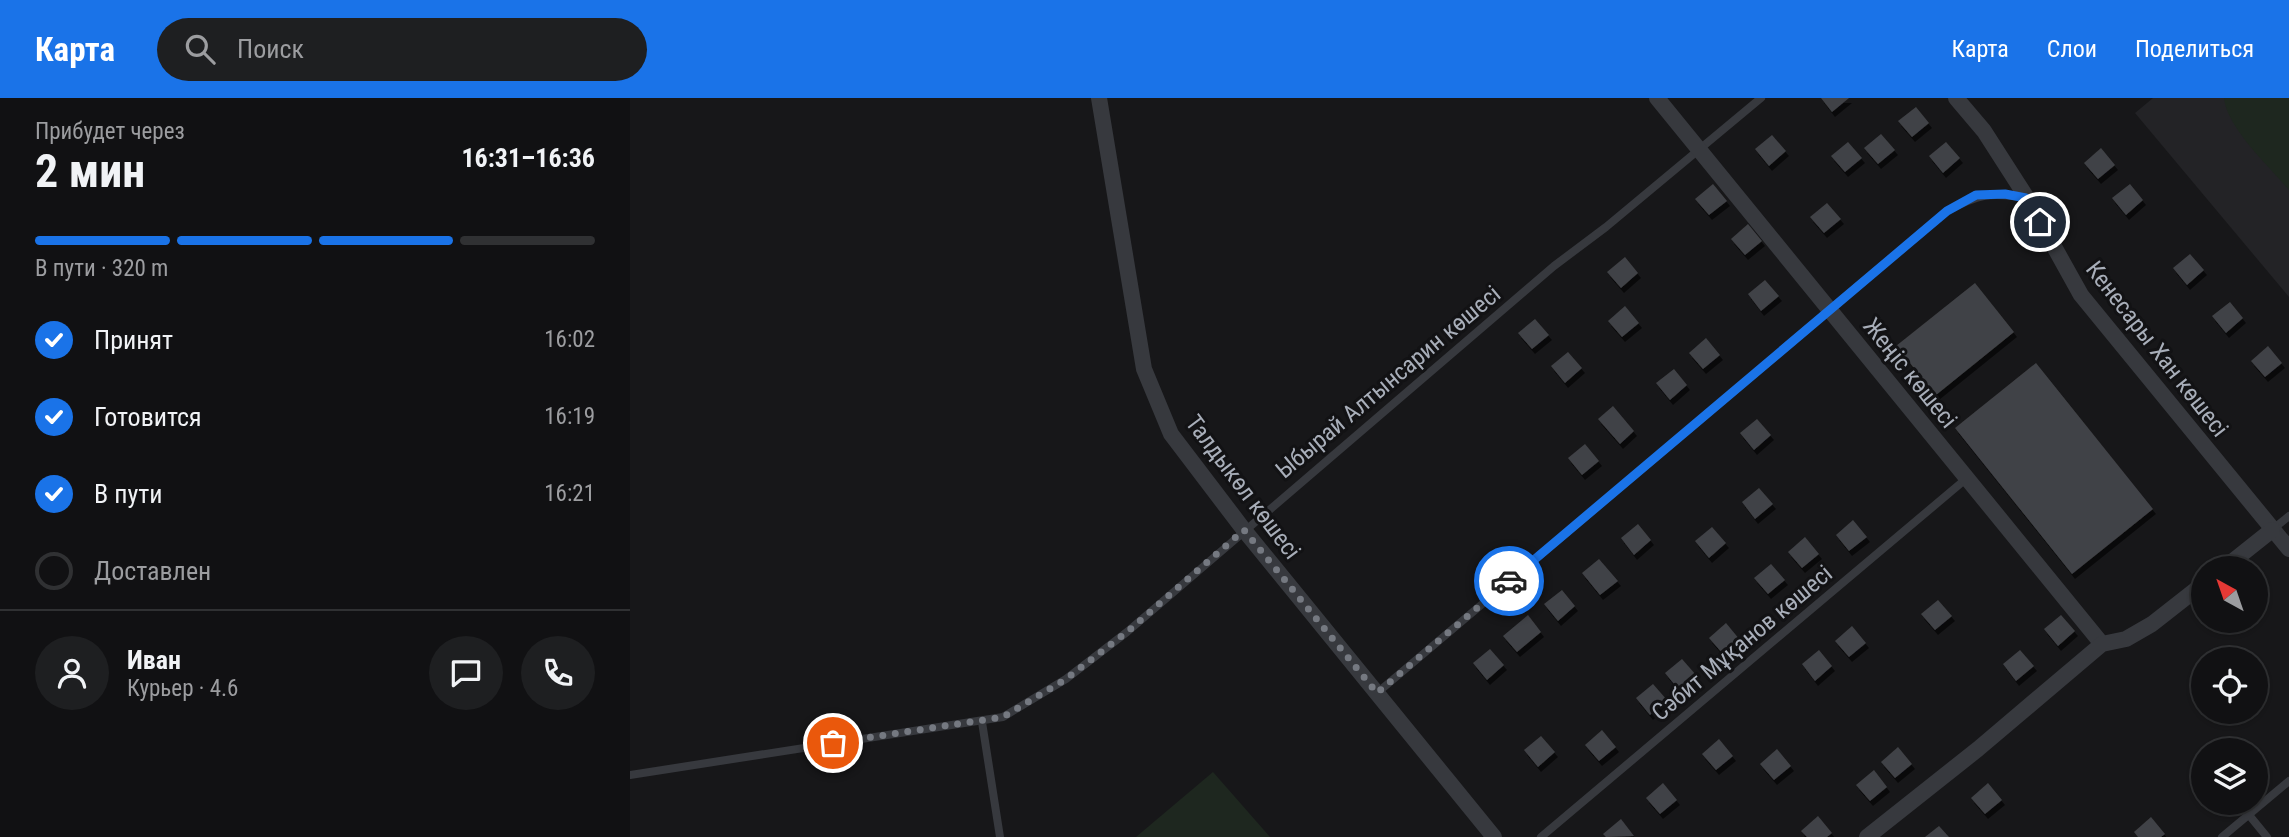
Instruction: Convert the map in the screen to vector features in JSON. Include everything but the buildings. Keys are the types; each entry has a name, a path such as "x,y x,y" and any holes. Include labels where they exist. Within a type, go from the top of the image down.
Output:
{"street":[{"name":"Талдыкөл көшесі","path":"1098,98 1144,369 1171,434 1244,530 1494,837"},
{"name":"Жеңіс көшесі","path":"1657,98 2102,644"},
{"name":"Кенесары Хан көшесі","path":"1956,98 1984,131 2081,295 2289,549"},
{"path":"2239,556 2272,530"},
{"path":"1867,837 1978,749 2102,644 2126,639 2152,624 2191,593"}],"lane":[{"name":"Ыбырай Алтынсарин көшесі","path":"630,775 1003,717 1066,679 1127,632 1554,266 1606,227 1761,98"},
{"path":"1377,693 1947,211 1976,195 2005,194 2026,198"},
{"name":"Сәбит Мұқанов көшесі","path":"1541,837 1967,478"},
{"path":"2272,530 2289,516"},
{"path":"982,722 1000,837"},
{"path":"2268,799 2289,781"},
{"path":"2222,837 2249,815 2267,837"}],"shaded area":[{"path":"2153,98 2289,98 2289,297 2135,113"},
{"path":"2224,98 2289,98 2289,190 2241,134 2227,110"},
{"path":"1213,772 1270,837 1136,837"}],"way so far":[{"path":"833,743 1003,717 1066,679 1127,632 1244,530 1377,693 1509,581"}],"route":[{"path":"1509,581 1947,211 1976,195 2005,194 2026,198 2040,222"}]}
